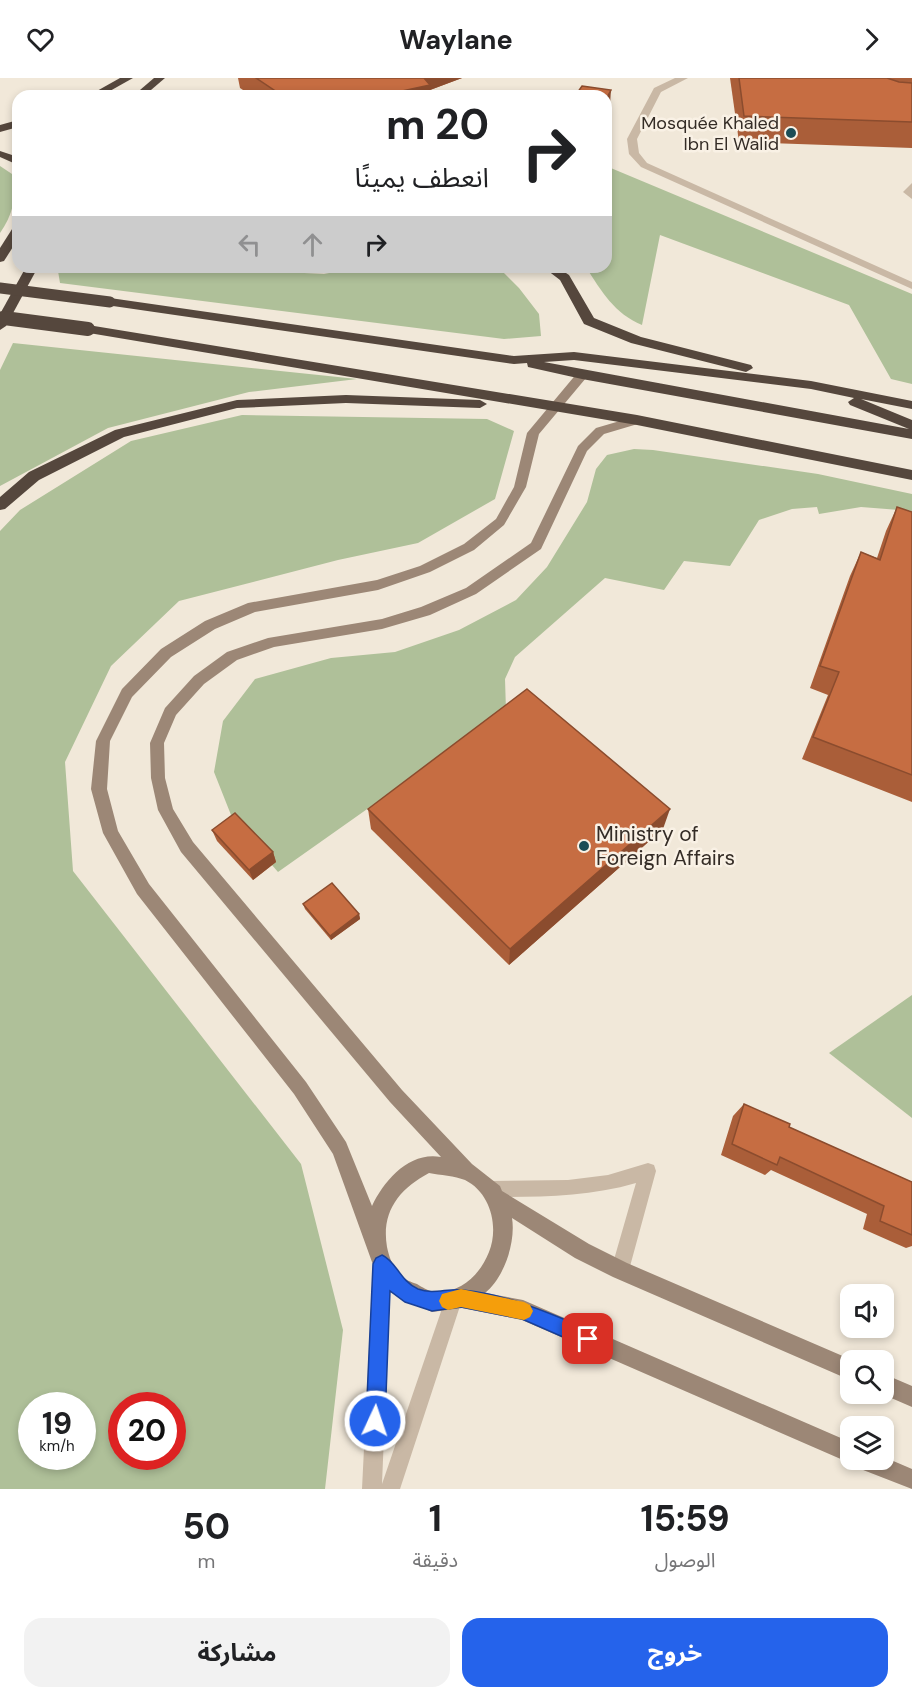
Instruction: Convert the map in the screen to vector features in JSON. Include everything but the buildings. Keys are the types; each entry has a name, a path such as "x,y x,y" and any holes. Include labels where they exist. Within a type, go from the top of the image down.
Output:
{"highway":[{"path":"105,90 130,78"},
{"path":"117,90 130,78"},
{"path":"145,90 159,78"},
{"path":"0,258 12,239"},
{"path":"0,326 29,273"},
{"path":"558,273 565,278 589,321 636,340 811,385 912,405"},
{"path":"0,288 514,360 582,375 912,434"},
{"path":"0,317 88,329 638,420 912,475"},
{"path":"514,360 574,356 811,385 912,425"},
{"path":"0,504 34,476 120,433 237,404 346,399 557,407"}],"street":[{"path":"684,78 670,82 657,90 632,139 634,154 644,165 912,286"},
{"path":"582,375 533,433 520,487 500,522 469,547 425,569 378,585 253,607 210,625 166,653 127,693 103,741 99,789 111,833 144,889 300,1088 340,1148 376,1242 382,1264 394,1283 411,1295 432,1302 457,1299 523,1310 840,1449"},
{"path":"457,1299 478,1289 491,1274 500,1256 504,1237 502,1216 493,1194 479,1177 465,1168 396,1096 187,847 166,810 158,778 157,743 170,712 199,680 232,656 273,642 381,624 425,611 471,591 536,546 582,449 600,431 638,420"},
{"path":"376,1242 376,1221 382,1201 394,1184 410,1172 428,1164 447,1164 465,1168"},
{"path":"493,1194 582,1251 620,1270 840,1366"},
{"path":"894,1389 912,1397"},
{"path":"889,1470 912,1480"}],"lane":[{"path":"912,186 907,192 912,196"},
{"path":"493,1194 608,1183 648,1171 620,1270"},
{"path":"372,1489 382,1264"},
{"path":"390,1489 457,1299"}],"green space":[{"path":"0,166 12,174 12,208 0,233"},
{"path":"612,169 912,294 912,384 891,379 849,305 660,235 642,325 624,315 603,293 590,273 612,273"},
{"path":"58,273 504,273 539,314 541,336 504,339 60,283"},
{"path":"13,343 357,379 249,392 108,428 0,486 0,370"},
{"path":"242,415 487,419 514,431 495,499 418,543 338,560 179,601 111,666 65,762 73,871 301,1164 343,1330 325,1489 0,1489 0,531 20,510 131,441"},
{"path":"634,449 818,474 912,494 912,511 861,507 819,514 817,507 792,509 759,520 730,566 684,561 664,590 605,578 515,657 505,679 506,711 278,872 233,820 214,772 223,721 255,679 331,658 395,652 459,630 516,600 547,567 587,502 596,469 607,455"},
{"path":"912,995 912,1118 829,1053"}],"slow traffic":[{"path":"448,1301 461,1298 524,1311"}],"place":[{"name":"Mosquée Khaled Ibn El Walid","path":"791,133"},
{"name":"Ministry of Foreign Affairs","path":"584,846"}],"route":[{"path":"375,1421 382,1264 394,1283 411,1295 432,1302 461,1298 523,1310 588,1339"}]}
